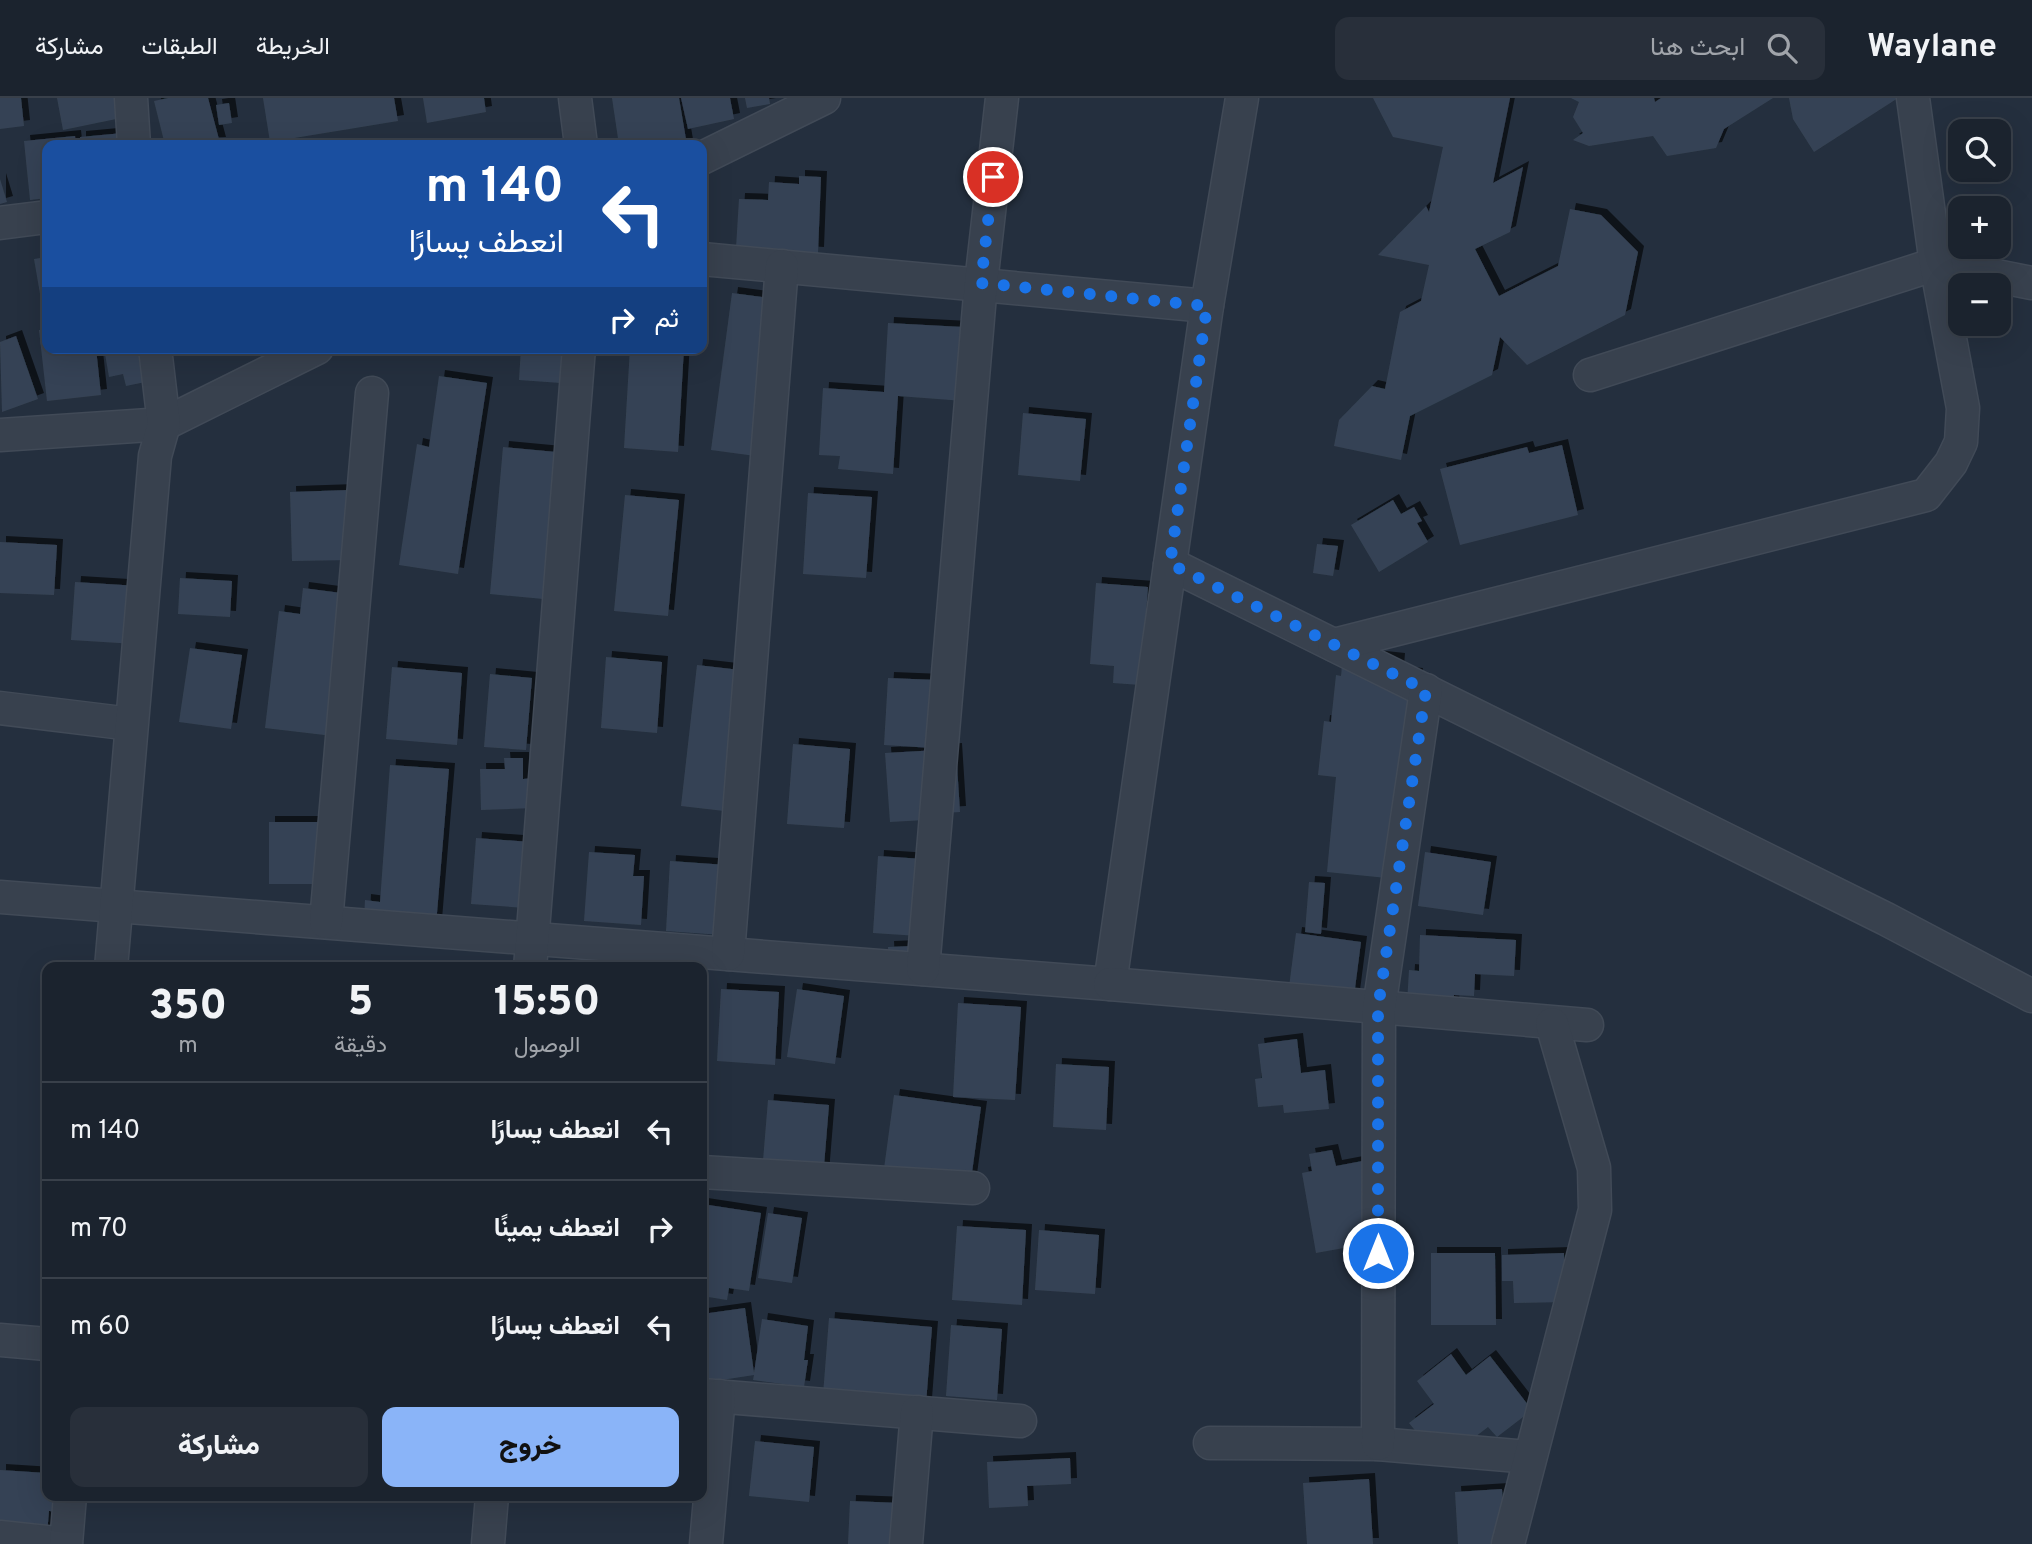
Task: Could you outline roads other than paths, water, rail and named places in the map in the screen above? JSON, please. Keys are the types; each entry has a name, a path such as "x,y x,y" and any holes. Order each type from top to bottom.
{"street":[{"path":"131,98 134,140"},
{"path":"575,98 579,140"},
{"path":"707,156 824,98"},
{"path":"923,969 981,283 1002,98"},
{"path":"1110,984 1207,306 1242,98"},
{"path":"1334,645 1926,495 1956,453 1961,442 1962,420 1936,264 1913,98"},
{"path":"0,223 42,218"},
{"path":"707,259 1207,306"},
{"path":"1590,375 1936,264 2032,283"},
{"path":"728,954 782,266"},
{"path":"111,962 155,456 164,424 156,354"},
{"path":"0,435 164,424 305,354"},
{"path":"531,953 579,354"},
{"path":"326,922 372,393"},
{"path":"1170,564 1873,913 2032,996"},
{"path":"1378,1444 1378,1008 1426,690"},
{"path":"0,708 131,724"},
{"path":"0,897 326,922 531,953 728,954 1587,1025"},
{"path":"1508,1544 1595,1210 1594,1168 1552,1024"},
{"path":"707,1172 973,1188"},
{"path":"0,1340 42,1344"},
{"path":"706,1544 710,1396 1020,1421"},
{"path":"906,1544 917,1412"},
{"path":"1210,1443 1378,1444 1529,1457"},
{"path":"0,1537 66,1544 70,1501"},
{"path":"488,1544 492,1501"}]}
